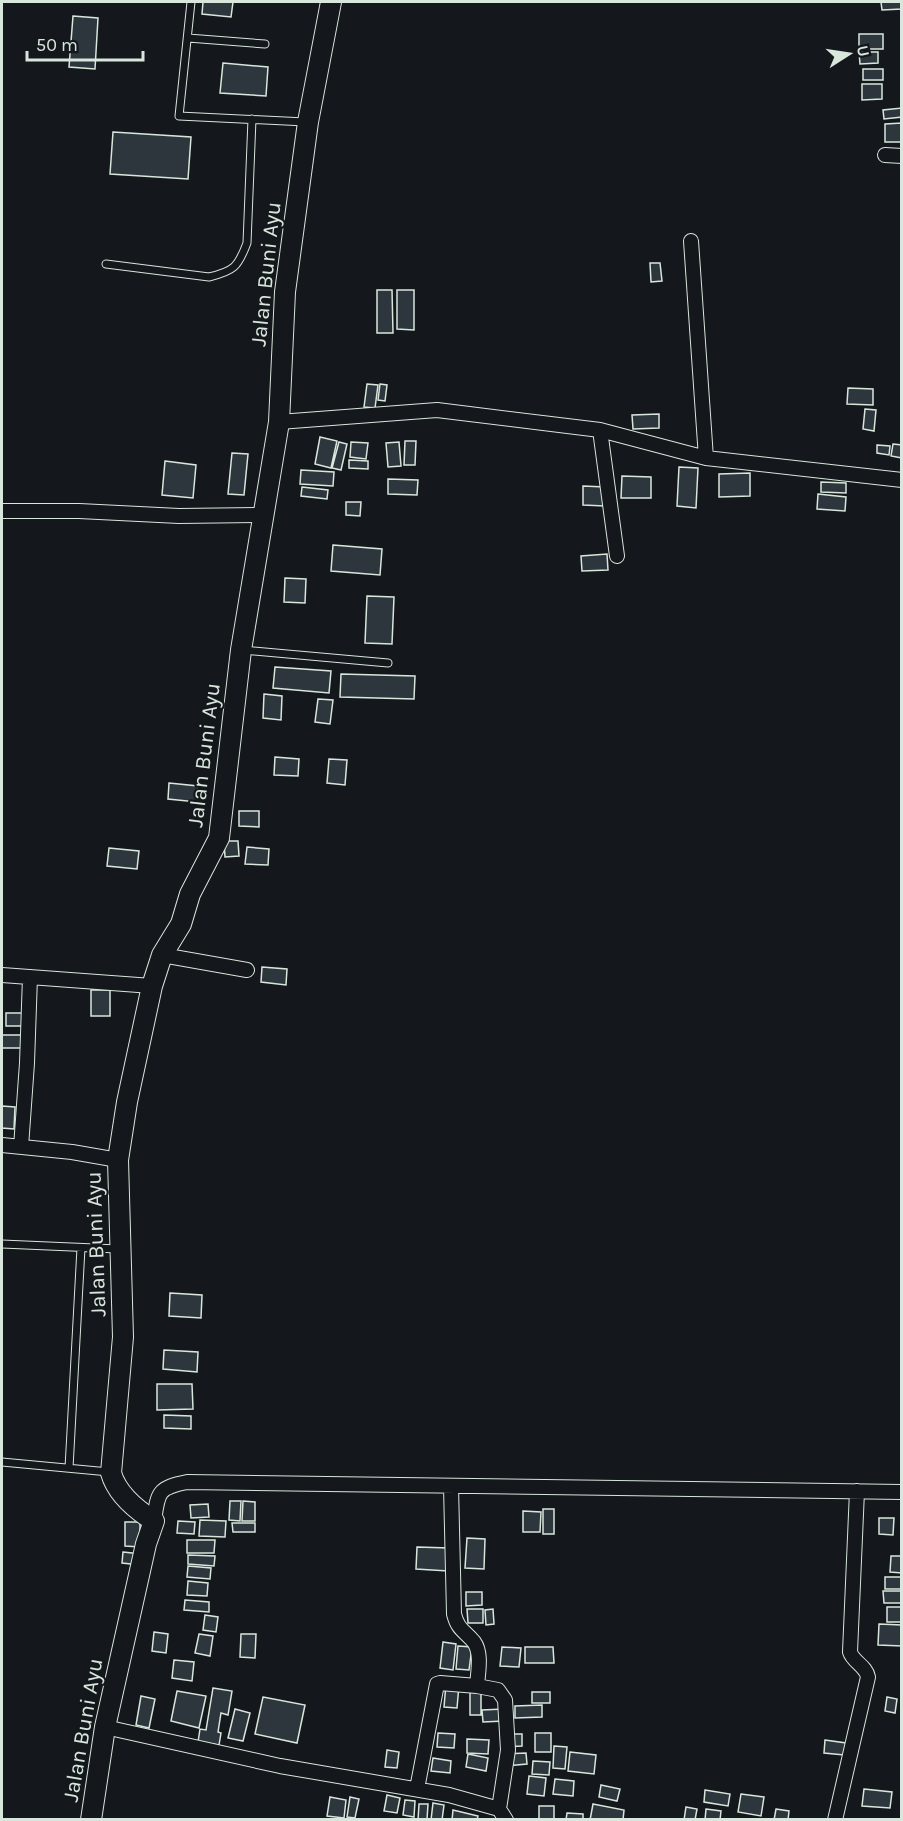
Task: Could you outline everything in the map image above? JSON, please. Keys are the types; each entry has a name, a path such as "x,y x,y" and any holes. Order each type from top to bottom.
{"main road":[{"name":"Jalan Buni Ayu","path":"111,1473 123,1337 118,1160 127,1102 162,955 181,924 190,894 219,838 241,650 279,422 285,292 308,122 331,2"},
{"path":"111,1473 126,1499 149,1518"},
{"name":"Jalan Buni Ayu","path":"91,1820 105,1727 146,1544 149,1518"}],"street":[{"path":"885,155 902,156"},
{"path":"691,241 706,458"},
{"path":"279,422 437,410 600,430 706,458 902,480"},
{"path":"600,430 617,556"},
{"path":"2,511 79,511 179,516 262,515"},
{"path":"162,955 247,970"},
{"path":"2,975 153,986"},
{"path":"21,1147 30,977"},
{"path":"2,1145 72,1152 118,1160"},
{"path":"149,1518 158,1495 164,1488 187,1482 902,1492"},
{"path":"451,1486 454,1614 457,1626 475,1642 478,1652 477,1686"},
{"path":"835,1820 868,1677 866,1670 850,1652 857,1491"},
{"path":"105,1727 280,1766 449,1795 503,1814 508,1750 505,1700 498,1690 477,1686 437,1684 417,1789"}],"lane":[{"path":"191,2 179,116 308,122"},
{"path":"188,38 265,44"},
{"path":"106,264 209,277 225,273 240,262 247,243 252,119"},
{"path":"241,650 388,663"},
{"path":"2,1244 121,1250"},
{"path":"69,1468 81,1248"},
{"path":"2,1462 111,1473"}],"building":[{"path":"203,2 233,2 231,17 202,14"},
{"path":"881,2 902,2 902,9 882,10"},
{"path":"73,16 98,18 95,69 69,67"},
{"path":"859,34 883,34 883,49 859,49"},
{"path":"859,52 878,52 878,63 860,64"},
{"path":"223,63 268,67 266,96 220,93"},
{"path":"863,69 883,69 883,80 863,80"},
{"path":"862,84 882,84 882,99 862,100"},
{"path":"902,108 902,117 884,119 883,110"},
{"path":"902,123 902,142 885,142 885,124"},
{"path":"113,132 191,137 188,179 110,174"},
{"path":"650,263 660,263 662,281 651,282"},
{"path":"377,290 392,290 393,333 377,333"},
{"path":"397,290 414,290 414,330 397,329"},
{"path":"367,384 378,385 375,408 364,407"},
{"path":"380,384 387,385 385,401 378,400"},
{"path":"848,388 873,389 873,405 847,404"},
{"path":"865,409 876,410 874,431 863,429"},
{"path":"659,414 659,428 633,429 632,415"},
{"path":"320,437 337,441 331,468 315,464"},
{"path":"405,441 416,441 415,465 404,465"},
{"path":"339,442 347,444 341,470 332,468"},
{"path":"351,442 368,443 366,459 350,457"},
{"path":"399,442 401,466 388,467 386,443"},
{"path":"893,444 902,445 902,458 891,456"},
{"path":"877,445 890,446 889,455 877,453"},
{"path":"232,453 248,454 244,495 228,494"},
{"path":"349,460 368,461 368,469 349,468"},
{"path":"165,461 196,465 193,498 162,495"},
{"path":"679,467 698,468 696,508 677,506"},
{"path":"301,470 334,472 333,486 300,484"},
{"path":"750,473 750,496 719,497 719,474"},
{"path":"622,476 651,477 651,498 621,498"},
{"path":"388,479 418,480 417,495 388,494"},
{"path":"821,482 846,483 846,493 821,492"},
{"path":"583,486 605,487 605,506 583,505"},
{"path":"302,487 328,490 327,499 301,496"},
{"path":"818,494 846,497 845,511 817,509"},
{"path":"346,502 361,502 360,516 346,515"},
{"path":"333,545 382,549 380,575 331,571"},
{"path":"607,554 608,570 582,571 581,556"},
{"path":"285,578 306,579 305,603 284,602"},
{"path":"367,596 394,597 392,644 365,643"},
{"path":"275,667 331,671 329,693 273,688"},
{"path":"341,674 415,676 414,699 340,697"},
{"path":"264,694 282,696 281,720 263,718"},
{"path":"318,699 333,700 330,724 315,722"},
{"path":"275,757 299,759 298,776 274,775"},
{"path":"329,759 347,760 345,785 327,783"},
{"path":"169,783 198,786 197,802 168,799"},
{"path":"239,811 259,811 259,827 239,826"},
{"path":"224,841 238,841 239,856 225,857"},
{"path":"247,847 269,849 268,865 245,864"},
{"path":"109,848 139,851 137,869 107,866"},
{"path":"262,967 287,969 286,985 261,982"},
{"path":"91,990 110,990 110,1016 91,1016"},
{"path":"6,1013 27,1013 28,1026 6,1026"},
{"path":"2,1035 25,1035 25,1048 2,1048"},
{"path":"2,1106 15,1107 14,1129 2,1128"},
{"path":"170,1293 202,1295 201,1318 169,1316"},
{"path":"164,1350 198,1352 197,1372 163,1369"},
{"path":"157,1384 192,1384 193,1409 157,1410"},
{"path":"164,1415 191,1416 191,1429 164,1428"},
{"path":"230,1501 241,1501 240,1521 229,1520"},
{"path":"243,1501 255,1502 255,1521 242,1521"},
{"path":"208,1504 209,1517 191,1518 190,1505"},
{"path":"543,1509 554,1509 554,1534 543,1534"},
{"path":"523,1511 541,1512 540,1532 523,1532"},
{"path":"879,1518 894,1518 893,1535 879,1534"},
{"path":"200,1520 226,1521 225,1537 199,1536"},
{"path":"178,1521 195,1522 194,1534 177,1533"},
{"path":"125,1522 140,1522 140,1547 125,1546"},
{"path":"232,1523 255,1523 255,1532 233,1532"},
{"path":"467,1538 485,1539 484,1569 465,1568"},
{"path":"187,1540 215,1540 214,1553 187,1553"},
{"path":"417,1547 449,1548 448,1571 416,1569"},
{"path":"123,1552 141,1554 140,1565 122,1563"},
{"path":"188,1555 215,1556 214,1566 188,1564"},
{"path":"891,1556 902,1556 902,1573 890,1572"},
{"path":"188,1566 211,1568 210,1579 187,1577"},
{"path":"885,1577 902,1577 902,1589 885,1589"},
{"path":"188,1581 208,1583 207,1596 187,1595"},
{"path":"883,1591 902,1591 902,1603 884,1603"},
{"path":"466,1592 482,1592 482,1605 466,1606"},
{"path":"185,1600 209,1602 209,1612 184,1610"},
{"path":"887,1607 902,1607 902,1622 887,1622"},
{"path":"467,1609 483,1609 483,1623 468,1623"},
{"path":"493,1609 494,1624 486,1625 485,1610"},
{"path":"205,1615 218,1617 216,1632 203,1630"},
{"path":"879,1624 902,1625 902,1646 878,1645"},
{"path":"154,1632 168,1634 166,1653 152,1651"},
{"path":"199,1634 213,1636 210,1656 195,1653"},
{"path":"241,1634 256,1634 255,1658 240,1657"},
{"path":"443,1642 456,1644 453,1670 440,1668"},
{"path":"458,1646 472,1647 469,1670 456,1669"},
{"path":"502,1647 521,1648 519,1667 500,1666"},
{"path":"525,1647 553,1647 554,1663 525,1663"},
{"path":"174,1660 194,1662 192,1681 172,1678"},
{"path":"446,1684 459,1685 457,1708 444,1707"},
{"path":"213,1688 232,1691 228,1715 221,1713 218,1732 221,1733 219,1745 198,1742 200,1729 206,1730"},
{"path":"470,1689 481,1689 481,1715 470,1715"},
{"path":"177,1691 206,1696 199,1728 171,1721"},
{"path":"532,1692 550,1692 550,1703 532,1703"},
{"path":"141,1696 155,1699 149,1728 136,1725"},
{"path":"263,1697 305,1705 297,1743 255,1734"},
{"path":"887,1697 897,1699 895,1713 885,1711"},
{"path":"542,1705 542,1717 515,1718 515,1706"},
{"path":"235,1709 250,1713 243,1741 228,1738"},
{"path":"504,1709 504,1721 483,1722 482,1710"},
{"path":"438,1733 455,1734 454,1748 437,1747"},
{"path":"535,1733 551,1733 551,1752 535,1752"},
{"path":"502,1734 522,1734 522,1746 503,1747"},
{"path":"467,1739 489,1740 488,1754 467,1753"},
{"path":"825,1740 846,1743 844,1755 824,1753"},
{"path":"554,1746 567,1747 565,1769 553,1768"},
{"path":"387,1750 399,1752 397,1768 385,1767"},
{"path":"570,1752 596,1755 594,1774 568,1771"},
{"path":"526,1753 527,1764 505,1766 504,1754"},
{"path":"468,1754 488,1758 486,1771 466,1767"},
{"path":"433,1758 451,1761 450,1773 431,1771"},
{"path":"533,1761 550,1762 549,1775 532,1774"},
{"path":"529,1776 546,1778 544,1796 527,1794"},
{"path":"555,1779 574,1781 573,1796 553,1794"},
{"path":"601,1785 620,1789 617,1801 599,1797"},
{"path":"864,1789 892,1792 890,1808 862,1806"},
{"path":"705,1790 730,1794 728,1806 704,1802"},
{"path":"741,1794 764,1797 761,1816 738,1812"},
{"path":"387,1795 400,1798 397,1813 384,1811"},
{"path":"330,1797 346,1800 344,1818 327,1816"},
{"path":"350,1797 359,1799 355,1818 347,1817"},
{"path":"405,1800 415,1801 414,1817 403,1815"},
{"path":"433,1803 444,1805 442,1820 431,1820"},
{"path":"419,1804 428,1804 427,1820 418,1820"},
{"path":"593,1804 624,1810 623,1820 590,1820"},
{"path":"539,1806 554,1806 554,1820 539,1820"},
{"path":"686,1807 697,1809 695,1820 684,1820"},
{"path":"706,1809 721,1811 720,1820 705,1820"},
{"path":"776,1809 789,1811 788,1820 774,1820"},
{"path":"453,1810 478,1816 477,1820 452,1820"},
{"path":"567,1813 583,1814 583,1820 566,1820"}]}
